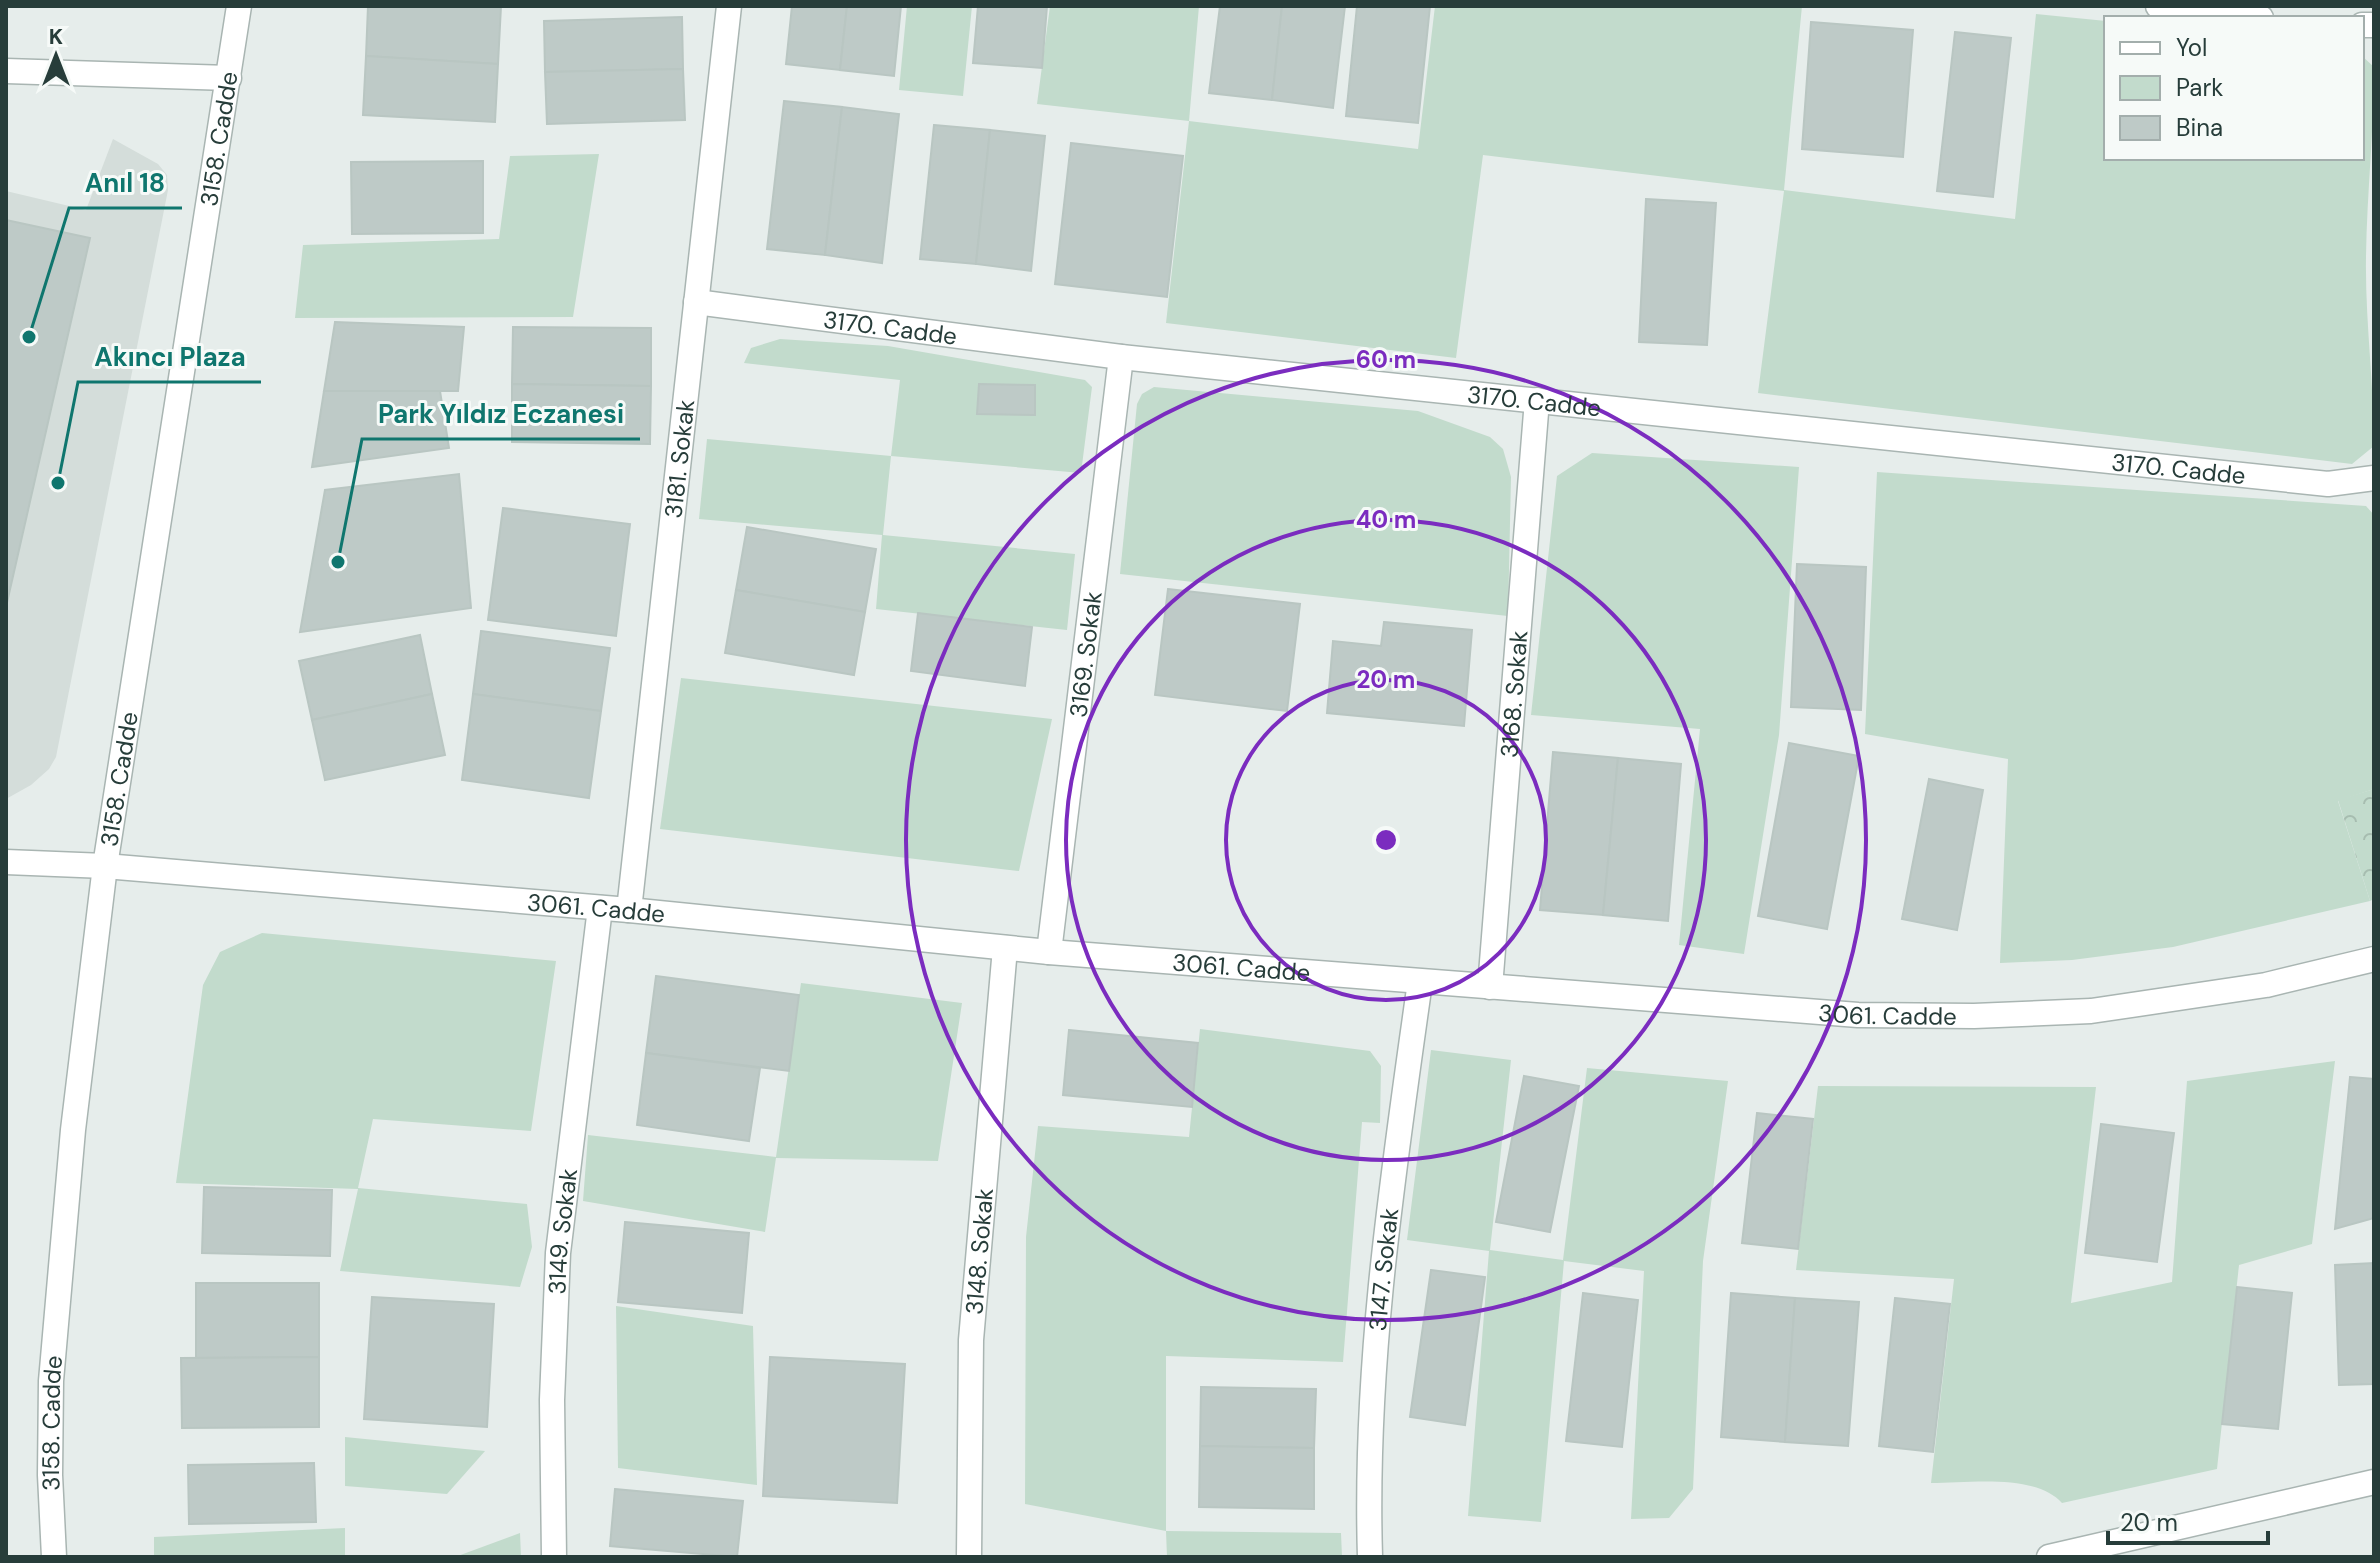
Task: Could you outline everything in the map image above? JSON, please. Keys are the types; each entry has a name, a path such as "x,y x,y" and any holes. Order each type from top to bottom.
{"street":[{"name":"3158. Cadde","path":"54,1557 50,1475 51,1381 73,1130 105,866 239,6"},
{"name":"3181. Sokak","path":"629,910 729,6"},
{"path":"2158,6 2244,16"},
{"path":"6,71 229,78"},
{"name":"3170. Cadde","path":"696,302 1121,357 2328,484 2374,478"},
{"name":"3169. Sokak","path":"1049,952 1121,357"},
{"name":"3168. Sokak","path":"1490,987 1537,400"},
{"name":"3061. Cadde","path":"6,862 105,866 629,910 1049,952 1858,1015 1974,1016 2091,1011 2266,985 2374,959"},
{"name":"3149. Sokak","path":"554,1557 552,1400 558,1253 600,908"},
{"name":"3148. Sokak","path":"969,1557 971,1340 1005,948"},
{"name":"3147. Sokak","path":"1370,1557 1370,1408 1377,1302 1420,982"},
{"path":"2049,1557 2374,1482"}],"shaded area":[{"path":"113,139 158,164 167,175 168,190 56,757 49,769 31,785 6,799 6,191 86,210"}],"green space":[{"path":"907,6 972,6 963,96 899,90"},
{"path":"1050,6 1199,6 1189,121 1037,104"},
{"path":"1435,6 1802,6 1784,190 2015,219 2036,14 2104,21 2104,160 2364,160 2364,58 2374,67 2366,257 2374,446 2352,464 1758,393 1784,191 1483,155 1456,358 1166,323 1189,121 1418,149"},
{"path":"599,154 573,317 295,318 303,245 499,239 510,156"},
{"path":"780,339 888,346 1085,380 1092,387 1081,473 891,456 900,380 744,363 751,348"},
{"path":"1154,387 1418,411 1490,437 1503,449 1511,477 1508,616 1120,574 1137,404 1142,394"},
{"path":"707,439 891,456 883,535 1075,554 1067,630 876,609 882,535 699,519"},
{"path":"1592,453 1799,467 1779,735 1744,954 1679,945 1700,729 1531,715 1557,476"},
{"path":"1877,472 2366,506 2374,515 2374,789 2338,801 2370,901 2173,947 2072,960 2000,963 2008,759 1865,734"},
{"path":"681,678 1052,719 1019,871 660,829"},
{"path":"2374,789 2374,899 2370,901 2338,800"},
{"path":"262,933 556,961 531,1131 373,1119 358,1188 527,1204 532,1247 520,1287 340,1271 358,1189 176,1183 203,985 220,952"},
{"path":"801,983 962,1003 938,1161 776,1158 765,1232 583,1201 588,1135 776,1157"},
{"path":"1200,1029 1370,1051 1381,1066 1380,1123 1362,1122 1343,1362 1166,1356 1166,1531 1025,1504 1026,1237 1038,1126 1189,1137"},
{"path":"1431,1050 1511,1060 1490,1250 1563,1260 1587,1068 1728,1081 1703,1261 1693,1489 1669,1518 1631,1519 1644,1271 1564,1261 1541,1522 1468,1516 1489,1251 1407,1240"},
{"path":"2335,1061 2312,1244 2239,1265 2217,1469 2062,1503 2035,1487 2019,1483 1931,1483 1954,1279 1796,1270 1818,1086 2096,1087 2071,1303 2172,1282 2187,1081"},
{"path":"616,1306 753,1326 757,1485 618,1468"},
{"path":"345,1437 485,1451 447,1494 345,1486"},
{"path":"345,1528 345,1557 154,1557 154,1537"},
{"path":"1166,1531 1341,1533 1342,1557 1167,1557"},
{"path":"520,1533 521,1557 455,1557"}],"building":[{"path":"368,6 501,6 498,64 366,56"},
{"path":"792,6 847,6 840,70 786,64"},
{"path":"847,6 901,6 894,76 840,70"},
{"path":"978,6 1047,6 1042,68 973,63"},
{"path":"1220,6 1282,6 1272,100 1209,93"},
{"path":"1282,6 1345,6 1333,108 1272,100"},
{"path":"1357,6 1430,6 1418,123 1346,116"},
{"path":"682,17 683,69 545,72 544,21"},
{"path":"1811,22 1913,30 1903,157 1802,149"},
{"path":"1955,32 2011,38 1993,197 1937,191"},
{"path":"366,56 498,64 495,122 363,115"},
{"path":"683,69 685,120 547,124 545,72"},
{"path":"784,101 842,107 825,255 767,249"},
{"path":"842,107 899,114 882,263 825,255"},
{"path":"934,125 990,130 976,264 920,259"},
{"path":"990,130 1045,136 1031,271 976,264"},
{"path":"1071,143 1183,156 1167,297 1055,284"},
{"path":"483,161 483,233 352,234 351,162"},
{"path":"1646,199 1716,203 1707,345 1639,342"},
{"path":"6,220 90,238 6,607"},
{"path":"335,322 464,327 458,391 324,391"},
{"path":"513,327 651,328 651,386 512,384"},
{"path":"512,384 651,386 650,444 512,442"},
{"path":"979,384 1035,385 1035,415 977,414"},
{"path":"324,391 440,391 449,448 312,467"},
{"path":"459,474 471,608 300,632 325,490"},
{"path":"503,508 630,524 616,636 488,620"},
{"path":"747,527 876,549 865,612 736,590"},
{"path":"1797,564 1866,567 1861,710 1791,707"},
{"path":"1168,589 1300,604 1287,711 1155,695"},
{"path":"736,590 865,612 854,675 725,653"},
{"path":"918,613 1032,627 1025,686 911,671"},
{"path":"1384,622 1472,630 1464,726 1327,713 1333,641 1381,646"},
{"path":"481,631 610,648 601,711 473,694"},
{"path":"420,635 432,694 312,720 299,661"},
{"path":"432,694 445,755 325,780 312,720"},
{"path":"473,694 601,711 589,798 462,780"},
{"path":"1789,743 1859,756 1827,929 1758,916"},
{"path":"1553,752 1618,758 1603,915 1540,910"},
{"path":"1618,758 1681,764 1668,921 1603,915"},
{"path":"1929,779 1983,790 1957,930 1902,919"},
{"path":"656,976 799,995 789,1071 646,1053"},
{"path":"1069,1030 1198,1043 1192,1107 1063,1095"},
{"path":"646,1053 760,1068 749,1141 637,1125"},
{"path":"1524,1076 1579,1086 1550,1232 1496,1222"},
{"path":"2350,1077 2374,1079 2374,1218 2335,1229"},
{"path":"1757,1113 1813,1119 1798,1249 1742,1243"},
{"path":"2101,1124 2174,1133 2157,1262 2085,1253"},
{"path":"204,1187 332,1190 330,1256 202,1253"},
{"path":"625,1222 749,1233 742,1313 618,1302"},
{"path":"2374,1263 2374,1384 2339,1385 2335,1265"},
{"path":"1431,1270 1485,1277 1465,1425 1410,1417"},
{"path":"196,1283 319,1283 319,1357 196,1358"},
{"path":"2237,1287 2292,1293 2278,1429 2222,1424"},
{"path":"1583,1293 1638,1300 1622,1447 1566,1441"},
{"path":"1731,1293 1795,1298 1785,1442 1721,1437"},
{"path":"372,1297 494,1304 487,1427 364,1419"},
{"path":"1795,1298 1859,1302 1848,1446 1785,1442"},
{"path":"1895,1298 1950,1304 1933,1452 1879,1446"},
{"path":"319,1357 319,1427 182,1428 181,1358"},
{"path":"770,1357 905,1364 897,1503 763,1496"},
{"path":"1201,1387 1316,1389 1314,1448 1200,1446"},
{"path":"1200,1446 1314,1448 1314,1509 1199,1507"},
{"path":"314,1463 316,1522 189,1524 188,1465"},
{"path":"615,1489 743,1501 737,1557 610,1546"}],"place":[{"name":"Anıl 18","path":"29,337"},
{"name":"Akıncı Plaza","path":"58,483"},
{"name":"Park Yıldız Eczanesi","path":"338,562"}]}
